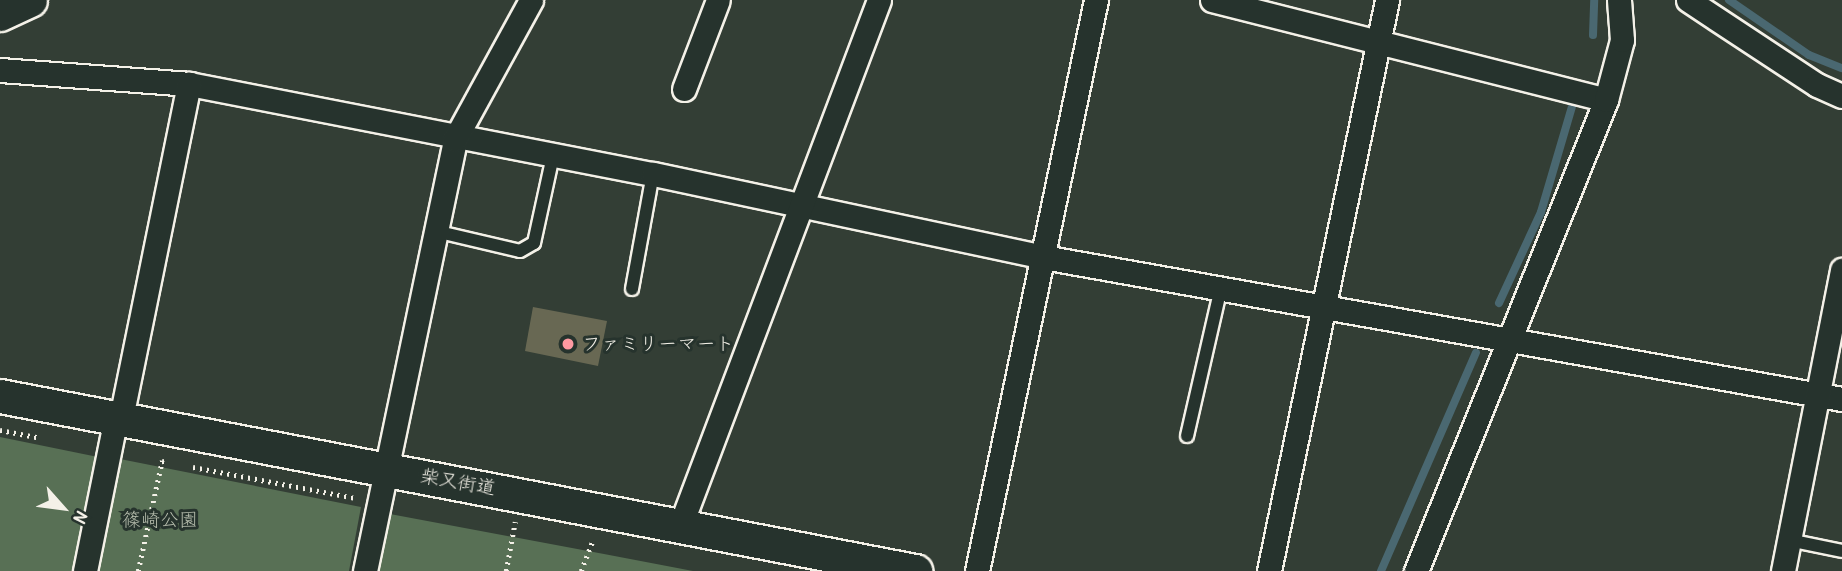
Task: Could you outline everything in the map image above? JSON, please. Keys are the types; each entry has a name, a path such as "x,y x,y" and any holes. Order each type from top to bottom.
{"main road":[{"path":"0,14 30,0"},
{"name":"柴又街道","path":"0,396 681,524 915,571"}],"street":[{"path":"365,571 384,469 455,139 531,0"},
{"path":"684,89 718,0"},
{"path":"681,524 879,0"},
{"path":"977,571 1096,0"},
{"path":"1212,0 1606,100"},
{"path":"1269,571 1326,306 1387,0"},
{"path":"1416,571 1606,100 1622,40 1619,0"},
{"path":"1688,0 1816,85 1842,96"},
{"path":"0,70 189,84 455,139 653,174 1043,257 1842,399"},
{"path":"85,571 189,84"},
{"path":"1783,571 1842,270"}],"lane":[{"path":"435,231 520,251 534,243 553,156"},
{"path":"632,289 653,174"},
{"path":"1187,436 1221,288"},
{"path":"1789,540 1842,551"}],"path":[{"path":"138,571 162,461 176,463"},
{"path":"189,466 378,502"},
{"path":"506,571 520,494"}],"green space":[{"name":"篠崎公園","path":"0,437 98,457 74,571 0,571"},
{"name":"篠崎公園","path":"115,458 361,507 349,571 94,571"},
{"path":"390,514 604,554 693,571 378,571"}],"building":[{"path":"533,307 607,321 598,366 525,351"}],"waterway":[{"path":"1593,35 1594,0"},
{"path":"1729,0 1809,55 1842,68"},
{"path":"1499,303 1541,212 1572,107"},
{"path":"1381,571 1476,353"}],"place":[{"name":"ファミリーマート","path":"568,344"}]}
